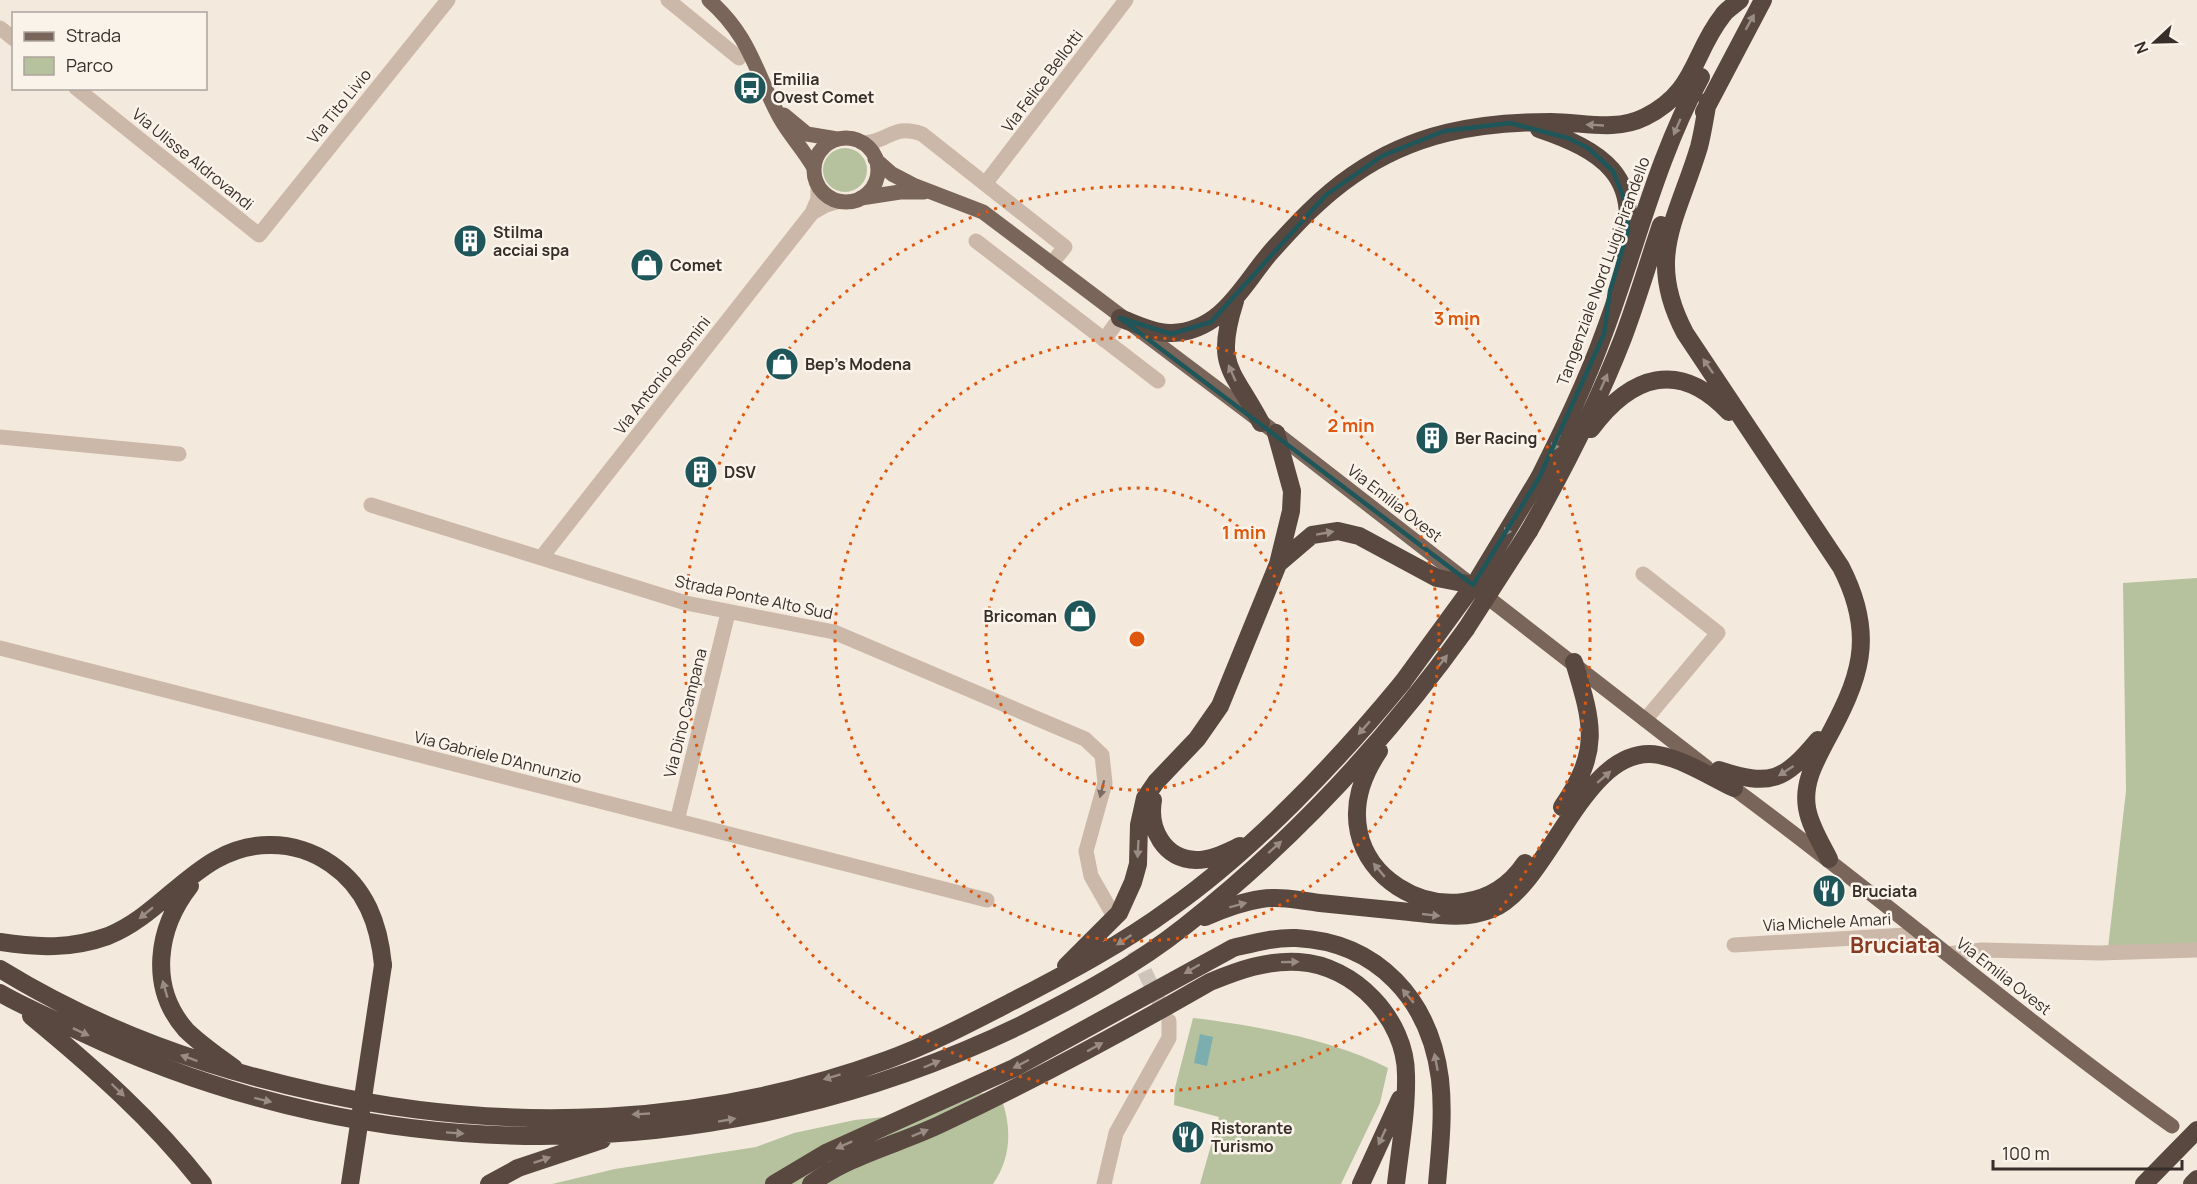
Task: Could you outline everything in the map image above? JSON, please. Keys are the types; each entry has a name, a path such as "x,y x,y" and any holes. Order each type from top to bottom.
{"highway":[{"path":"1120,318 1171,334 1194,329 1211,322 1235,299 1298,221 1326,195 1382,156 1407,144 1444,131 1496,123 1551,122 1608,126 1630,123 1653,113 1671,100 1686,82 1723,14 1742,0"},
{"name":"Tangenziale Nord Luigi Pirandello","path":"5,996 113,1047 198,1080 313,1113 450,1133 519,1137 668,1131 759,1114 922,1068 1054,1008 1184,927 1293,830 1414,698 1490,595 1546,483 1604,334 1666,154 1694,90 1742,0"},
{"name":"Tangenziale Nord Luigi Pirandello","path":"0,969 71,1009 124,1033 244,1076 379,1106 451,1115 519,1119 667,1113 797,1087 888,1060 1047,984 1111,949 1173,907 1232,861 1348,746 1402,683 1546,483 1571,454 1622,338 1682,166 1708,101 1763,0"},
{"path":"1708,101 1699,147 1666,245 1666,279 1673,308 1685,333 1750,434 1841,567 1855,597 1861,625 1860,654 1855,685 1814,764 1806,794 1812,823 1828,859"},
{"path":"1526,124 1568,138 1588,148 1613,171 1621,185 1627,206 1628,230 1610,291 1604,334"},
{"path":"1047,984 1119,913 1133,882 1138,864 1140,825 1145,798 1197,739 1220,706 1278,564 1291,511 1292,491 1269,428 1232,377 1226,358 1225,340 1235,299"},
{"path":"1571,454 1616,398 1630,389 1659,380 1683,382 1713,395 1750,434"},
{"path":"1278,564 1312,535 1338,531 1359,536 1437,578 1473,585"},
{"path":"1414,698 1400,726 1383,746 1361,782 1356,819 1361,840 1374,864 1399,889 1417,898 1437,902 1469,900 1503,886 1512,879 1575,787 1588,754 1592,733 1590,717 1574,662"},
{"path":"1701,764 1753,780 1773,779 1788,772 1801,761 1841,714"},
{"path":"1184,927 1237,904 1280,898 1441,916 1475,914 1499,906 1520,890 1580,801 1603,776 1622,762 1639,756 1658,754 1734,788"},
{"path":"1162,776 1153,802 1153,822 1162,844 1172,852 1184,858 1209,859 1253,840"},
{"path":"0,942 53,948 80,944 108,935 134,923 208,863 250,845 301,849 324,859 347,875 370,908 380,935 383,965 350,1184"},
{"path":"208,863 176,904 161,944 160,968 163,989 174,1014 187,1031 244,1076"},
{"path":"774,1184 826,1153 1014,1068 1233,948 1265,940 1295,938 1329,942 1359,953 1373,962 1407,994 1424,1018 1436,1057 1442,1107 1437,1184"},
{"path":"811,1184 828,1171 928,1130 1041,1076 1210,982 1239,970 1270,963 1298,962 1325,967 1359,986 1387,1015 1401,1043 1406,1075 1396,1184"},
{"path":"5,996 109,1081 153,1124 203,1184"},
{"path":"1360,1184 1404,1090"},
{"path":"2144,1184 2197,1130"},
{"path":"489,1184 518,1168 627,1132"},
{"path":"2192,1184 2197,1179"}],"main road":[{"path":"709,0 740,32 783,124 814,168 819,187 828,196 840,201 860,199 869,192 875,182 874,157 862,143 849,138 837,139 807,134 787,118 770,95"},
{"path":"814,168 821,150 837,139"},
{"name":"Via Emilia Ovest","path":"874,157 892,174 930,192 983,212 1574,662 1701,764 1828,859 2119,1088 2172,1126"},
{"name":"Via Emilia Ovest","path":"860,199 900,192 930,192"}],"street":[{"name":"Via Tito Livio","path":"259,235 448,0"},
{"path":"668,0 739,58"},
{"name":"Via Felice Bellotti","path":"985,184 1126,0"},
{"path":"0,28 12,37"},
{"name":"Via Ulisse Aldrovandi","path":"78,90 259,235"},
{"path":"862,143 880,140 902,129 922,134 1065,247 1051,264"},
{"path":"874,157 875,146 880,140"},
{"path":"812,213 818,199 819,187"},
{"path":"812,213 826,205 840,201"},
{"name":"Via Antonio Rosmini","path":"541,558 812,213"},
{"path":"976,241 1158,381"},
{"path":"1104,340 1120,318"},
{"path":"0,437 179,454"},
{"name":"Strada Ponte Alto Sud","path":"371,505 686,603 834,632 1085,739 1102,755 1105,783 1086,851 1091,876 1111,911"},
{"path":"1643,574 1718,633 1645,720"},
{"name":"Via Dino Campana","path":"677,821 728,613"},
{"name":"Via Gabriele D'Annunzio","path":"0,648 987,900"},
{"name":"Via Michele Amari","path":"1734,945 1923,934"},
{"path":"1947,954 1982,950 2099,953 2197,950"},
{"path":"1104,1184 1116,1133 1169,1038 1169,1021"}],"highlighted area":[{"path":"1510,123 1568,138 1588,148 1613,171 1627,206 1628,230 1610,291 1604,334 1539,478 1473,585 1120,318 1171,334 1211,322 1326,195 1382,156 1444,131"}],"green space":[{"path":"845,148 861,154 867,170 861,186 845,192 829,186 823,170 829,154"},
{"path":"2197,578 2197,945 2108,948 2126,791 2123,583"},
{"path":"1193,1018 1293,1035 1343,1049 1388,1068 1380,1103 1341,1184 1200,1184 1219,1117 1174,1105 1175,1088"},
{"path":"978,1093 1000,1095 1007,1118 1007,1152 993,1184 552,1184 615,1169 756,1147 794,1133 855,1120 904,1115"}],"water":[{"path":"1200,1034 1213,1037 1207,1066 1194,1063"}],"tunnel":[{"path":"1111,911 1132,946 1159,1001"}],"place":[{"name":"Emilia Ovest Comet","path":"750,88"},
{"name":"Stilma acciai spa","path":"470,241"},
{"name":"Comet","path":"647,265"},
{"name":"Bep's Modena","path":"782,364"},
{"name":"Ber Racing","path":"1432,438"},
{"name":"DSV","path":"701,472"},
{"name":"Bricoman","path":"1080,616"},
{"name":"Bruciata","path":"1829,891"},
{"name":"Ristorante Turismo","path":"1188,1137"}],"district":[{"name":"Bruciata","path":"1895,945"}]}
